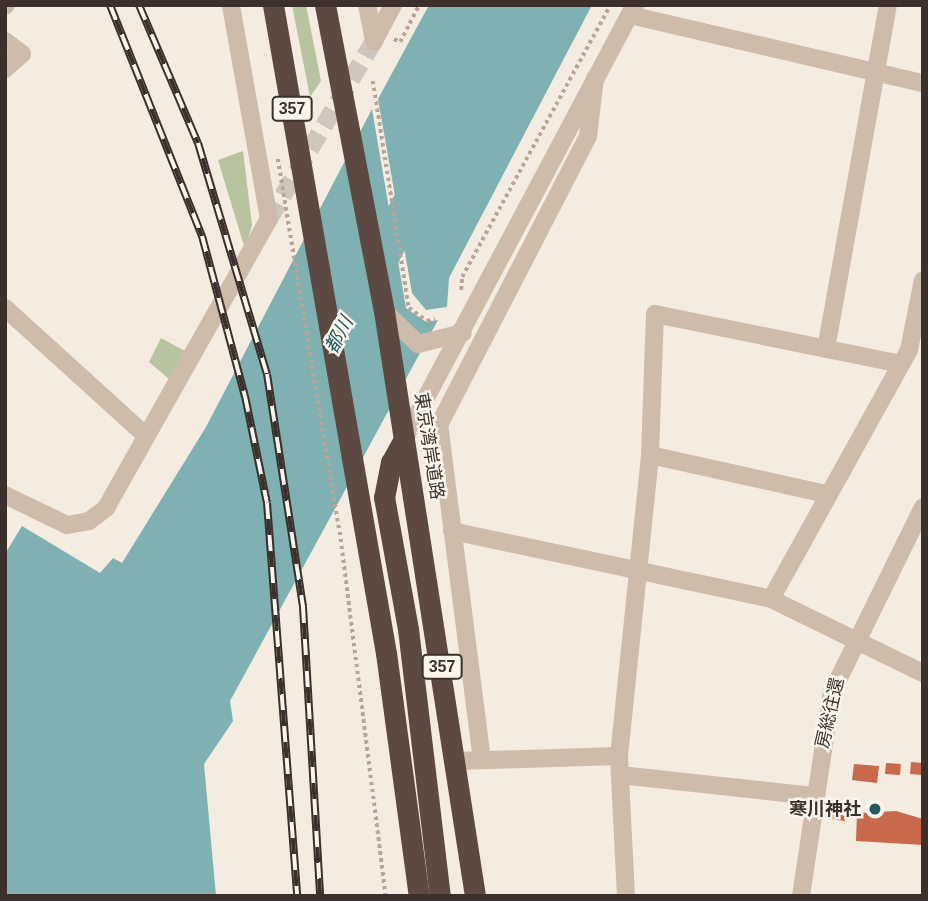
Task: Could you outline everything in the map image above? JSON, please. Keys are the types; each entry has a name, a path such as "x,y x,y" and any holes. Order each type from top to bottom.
{"highway":[{"name":"357","path":"273,5 311,213 419,896"},
{"name":"東京湾岸道路","path":"325,5 384,311 458,761 475,896"},
{"path":"404,439 385,479 384,498 408,629 440,896"}],"street":[{"path":"5,495 45,518 67,525 89,521 106,508 269,219 232,5"},
{"path":"367,5 382,39"},
{"path":"382,39 393,5"},
{"path":"826,349 878,73 888,5"},
{"path":"404,439 463,333 632,10 923,83"},
{"path":"5,41 22,54 5,69"},
{"path":"482,760 439,425 588,136 595,78"},
{"path":"771,599 827,494 911,357 923,280"},
{"path":"5,308 146,436"},
{"path":"384,311 418,344 463,333"},
{"path":"626,896 619,756 650,455 655,314 826,349 911,357"},
{"path":"650,455 827,494"},
{"name":"房総往還","path":"801,896 813,796 832,692 854,641 923,506"},
{"path":"452,531 771,599 923,673"},
{"path":"458,761 619,756"},
{"path":"620,775 813,796"}],"path":[{"path":"382,39 400,42 419,5"},
{"path":"461,294 462,277 610,5"},
{"path":"373,81 409,308 427,321 438,318"},
{"path":"278,159 340,532 386,896"}],"green space":[{"path":"292,5 306,5 321,81 310,97"},
{"path":"243,151 252,225 245,249 218,160"},
{"path":"161,338 185,351 170,380 149,362"}],"water":[{"path":"429,5 592,5 449,278 447,307 426,310 412,293 378,99"},
{"path":"372,109 406,308 426,322 438,320 230,701 233,721 204,764 216,896 5,896 5,554 22,526 100,573 113,558 122,563 206,427"}],"building":[{"path":"911,762 923,763 923,775 910,774"},
{"path":"886,763 901,764 900,775 885,774"},
{"path":"854,764 879,766 877,783 852,780"},
{"path":"832,809 847,810 845,821 830,819"},
{"path":"896,811 923,819 923,845 856,841 857,813"}],"waterway":[{"name":"都川","path":"370,277 421,181"}],"tunnel":[{"path":"269,219 374,41"}],"railway":[{"path":"110,5 202,236 245,396 267,503 297,896"},
{"path":"139,5 198,143 267,374 303,607 320,896"}],"place":[{"name":"寒川神社","path":"875,809"}]}
